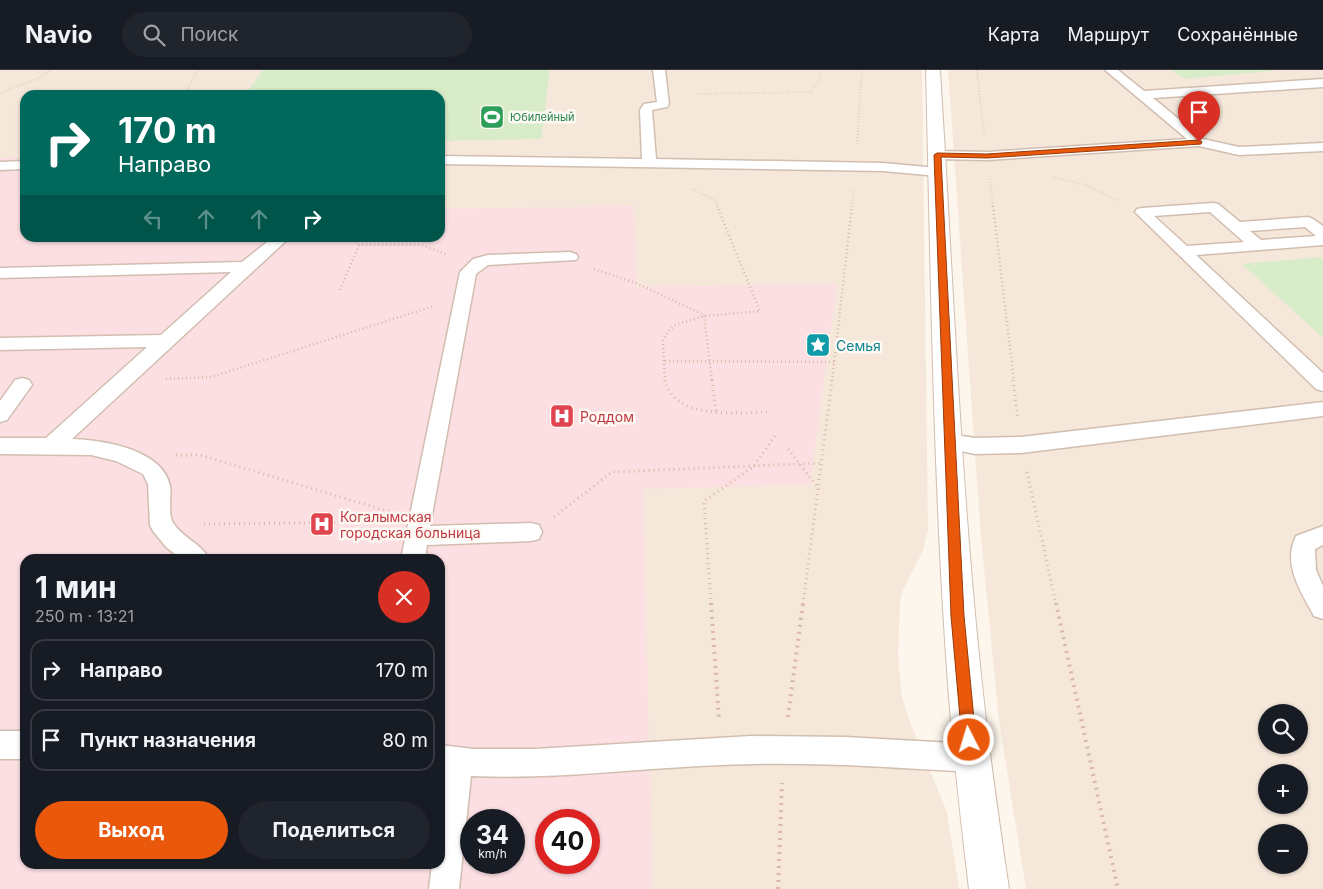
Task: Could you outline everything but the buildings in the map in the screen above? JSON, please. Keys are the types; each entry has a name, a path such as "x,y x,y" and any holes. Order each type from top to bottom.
{"street":[{"path":"934,70 957,616 971,758 988,889"}],"lane":[{"path":"654,163 646,110 648,107 663,104 658,70"},
{"path":"1111,70 1144,95 1156,108 1199,142"},
{"path":"1144,95 1323,83"},
{"path":"445,160 856,167 938,163 987,156 1199,142 1239,151 1320,149"},
{"path":"0,166 20,165"},
{"path":"1142,212 1213,207 1257,245"},
{"path":"1142,212 1323,384"},
{"path":"1237,227 1308,222 1323,234"},
{"path":"1183,251 1323,240"},
{"path":"50,446 167,341 246,266 276,242"},
{"path":"414,554 468,272 474,265 488,260 570,257"},
{"path":"0,273 246,266"},
{"path":"0,344 167,341"},
{"path":"0,416 22,385"},
{"path":"949,442 975,446 1022,445 1323,409"},
{"path":"0,446 91,447 121,454 150,468 159,484 161,525 174,540 192,554"},
{"path":"419,529 531,532"},
{"path":"1323,535 1304,543 1301,559 1306,577 1323,608"},
{"path":"0,745 20,745"},
{"path":"445,868 450,760 541,763 721,751 784,750 854,751 971,758"},
{"path":"444,889 445,869"}],"path":[{"path":"0,93 39,78 50,70"},
{"path":"187,90 198,70"},
{"path":"699,94 810,92 821,78 818,70"},
{"path":"778,889 784,750 819,489 852,217 862,70"},
{"path":"977,70 1022,445 1118,889"},
{"path":"654,163 659,172 715,200 760,311 704,315 689,319 669,329 663,340 665,383 675,399 685,405 716,412 768,412"},
{"path":"1050,176 1086,186 1142,212"},
{"path":"340,290 360,245 422,245 474,265"},
{"path":"590,268 636,283 704,315"},
{"path":"124,380 211,377 440,304"},
{"path":"704,315 716,412"},
{"path":"665,361 835,362"},
{"path":"721,751 704,501 753,467 777,433"},
{"path":"788,449 819,489"},
{"path":"121,454 200,455 419,529"},
{"path":"552,518 612,472 822,463"},
{"path":"161,525 419,529"}],"shaded area":[{"path":"0,70 922,70 928,530 923,551 903,590 900,602 898,657 902,697 908,717 947,812 959,889 0,889"},
{"path":"948,70 1323,70 1323,889 1026,889 999,721 981,538"},
{"name":"Когалымская городская больница","path":"0,158 20,158 20,242 445,242 445,209 633,206 637,287 837,284 810,484 643,489 652,889 0,889"}],"green space":[{"name":"Юбилейный","path":"263,70 550,70 541,139 445,141 445,90 249,90"},
{"path":"1171,70 1271,70 1273,71 1185,79"},
{"path":"1321,257 1323,259 1323,338 1242,264"}],"place":[{"name":"Юбилейный","path":"492,117"},
{"name":"Семья","path":"818,345"},
{"name":"Роддом","path":"562,416"},
{"name":"Когалымская городская больница","path":"322,524"}],"route":[{"path":"969,740 957,616 937,155 987,156 1199,142"}]}
